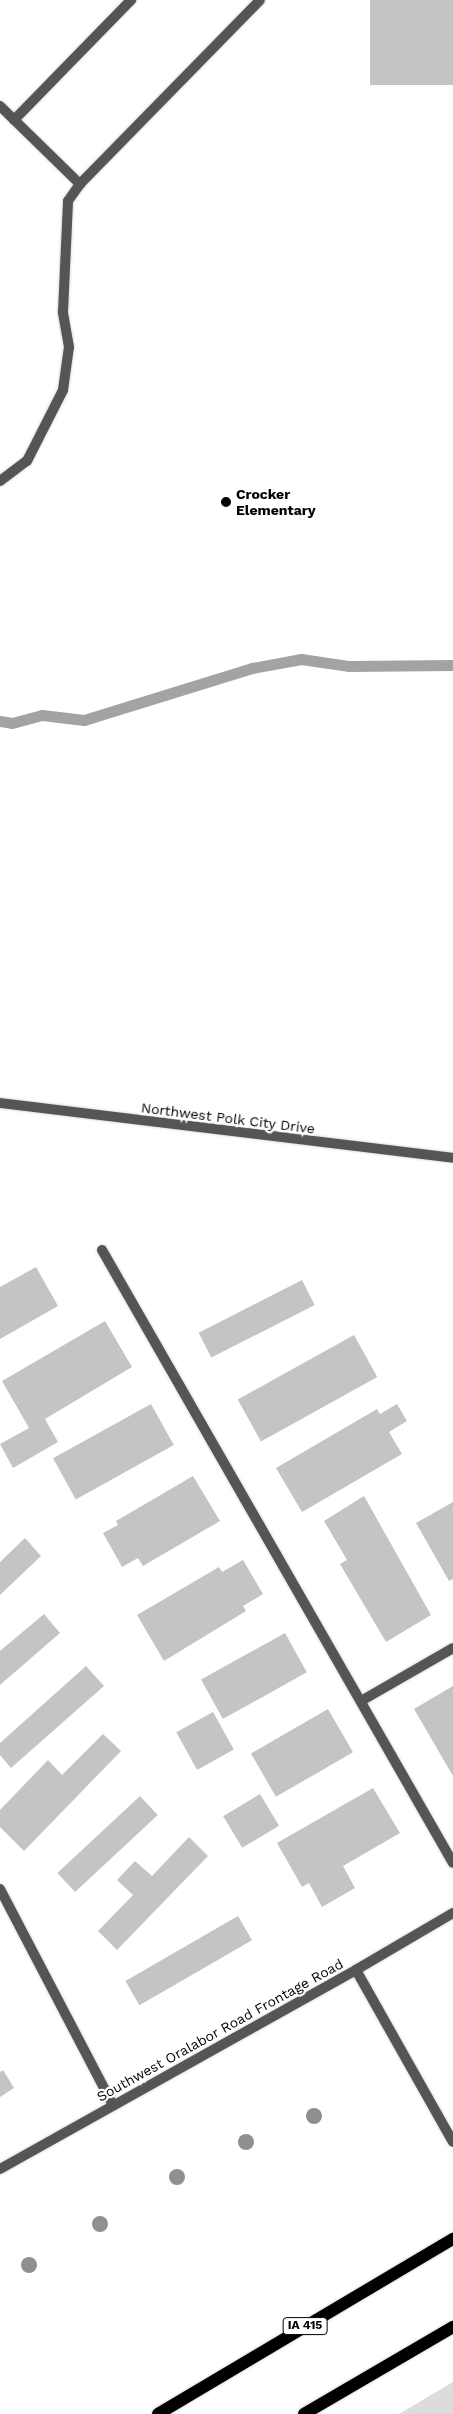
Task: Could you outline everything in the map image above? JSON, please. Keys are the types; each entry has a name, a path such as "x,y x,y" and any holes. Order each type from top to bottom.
{"main road":[{"name":"IA 415","path":"158,2414 453,2239"},
{"path":"304,2414 453,2327"}],"street":[{"path":"14,120 131,0"},
{"path":"0,481 27,461 63,390 69,348 63,312 65,230 68,201 80,184 260,0"},
{"path":"0,106 80,184"},
{"name":"Northwest Polk City Drive","path":"0,1102 453,1158"},
{"path":"102,1250 453,1863"},
{"path":"360,1701 453,1648"},
{"path":"0,1889 113,2105"},
{"name":"Southwest Oralabor Road Frontage Road","path":"0,2169 356,1970 453,1913"},
{"path":"356,1970 453,2142"}],"shaded area":[{"path":"453,2382 453,2414 399,2414"}],"building":[{"path":"370,0 453,0 453,85 370,85"},
{"path":"36,1267 58,1306 0,1339 0,1287"},
{"path":"302,1280 315,1305 211,1358 199,1333"},
{"path":"105,1321 132,1367 45,1419 58,1442 13,1468 0,1444 29,1428 2,1381"},
{"path":"354,1335 377,1377 261,1441 238,1399"},
{"path":"151,1404 174,1445 76,1499 53,1458"},
{"path":"397,1404 407,1421 389,1432 402,1454 302,1512 276,1468 377,1409 380,1414"},
{"path":"193,1476 220,1521 143,1566 138,1558 122,1567 103,1533 118,1525 116,1521"},
{"path":"364,1496 431,1615 386,1642 340,1564 347,1560 324,1521"},
{"path":"453,1502 453,1579 449,1581 416,1523"},
{"path":"25,1538 41,1556 0,1595 0,1562"},
{"path":"243,1560 263,1594 243,1606 246,1611 164,1661 137,1615 219,1567 222,1572"},
{"path":"44,1614 60,1633 0,1685 0,1651"},
{"path":"285,1633 307,1672 223,1719 201,1680"},
{"path":"86,1666 104,1686 11,1768 0,1755 0,1743"},
{"path":"453,1686 453,1776 414,1709"},
{"path":"328,1709 353,1752 276,1797 251,1754"},
{"path":"213,1712 234,1750 197,1770 176,1732"},
{"path":"103,1734 121,1751 24,1851 0,1827 0,1810 48,1760 62,1775"},
{"path":"373,1788 400,1833 343,1866 355,1888 322,1907 309,1883 302,1887 277,1843"},
{"path":"260,1794 279,1826 242,1848 223,1816"},
{"path":"140,1796 158,1815 75,1892 57,1873"},
{"path":"189,1837 208,1856 117,1950 98,1931 133,1895 117,1880 135,1861 152,1876"},
{"path":"238,1916 252,1940 139,2005 125,1981"},
{"path":"3,2070 14,2088 0,2097 0,2072"}],"waterway":[{"path":"0,721 12,723 42,715 84,720 252,668 301,659 349,666 453,665"}],"place":[{"name":"Crocker Elementary","path":"226,502"}]}
